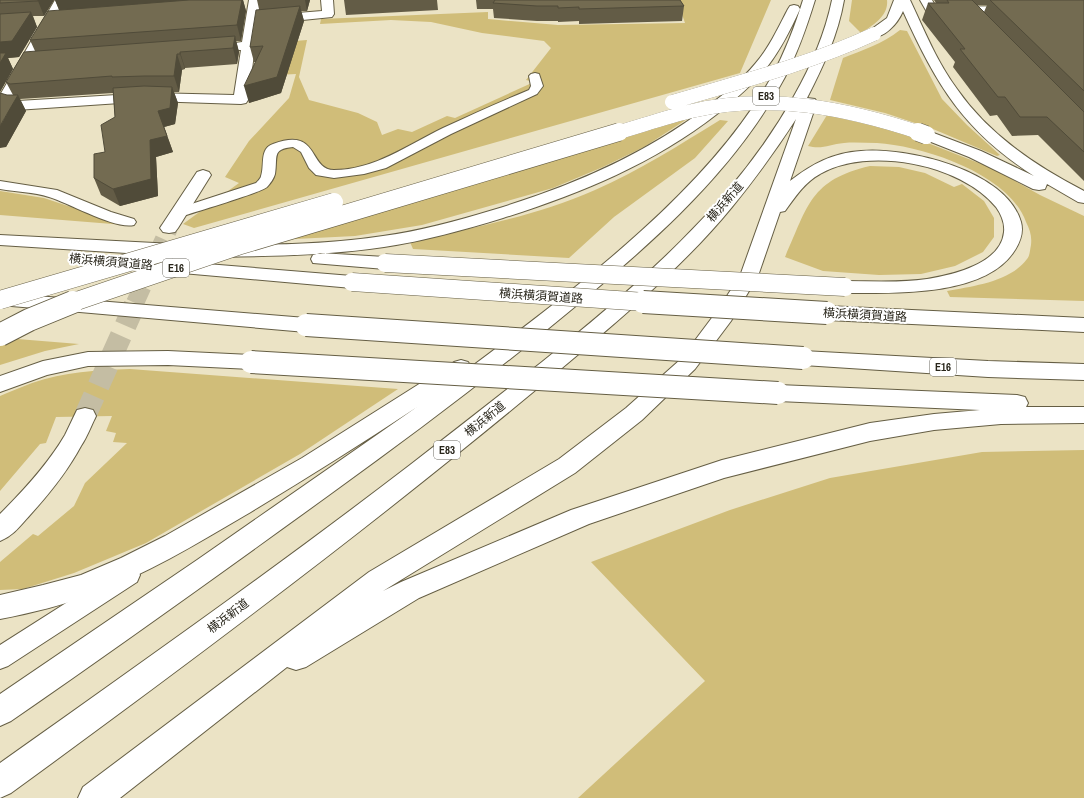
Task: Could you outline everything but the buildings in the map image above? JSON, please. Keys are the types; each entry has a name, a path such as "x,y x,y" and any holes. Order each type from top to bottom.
{"main road":[{"path":"61,0 49,21 19,63 4,102 16,106 150,97 240,100 254,3 239,6"},
{"path":"199,252 295,250 405,238 524,206 584,184 641,158 699,122 741,87 763,64 777,44 798,0"},
{"name":"E83","path":"0,711 253,536 416,420 510,349 645,236 702,180 726,152 773,86 794,44 810,0"},
{"name":"横浜新道","path":"0,782 135,684 427,466 556,361 633,295 682,250 728,200 760,162 787,123 804,92 824,49 832,28 838,0"},
{"path":"0,299 800,63 855,44 874,34 886,26 896,16 900,0"},
{"path":"904,0 936,67 950,90 970,115 998,143 1035,169 1084,198"},
{"path":"926,0 932,11 1024,10"},
{"path":"251,20 328,14 327,1 342,2"},
{"path":"969,11 980,22"},
{"path":"35,22 64,20"},
{"path":"224,48 248,46"},
{"path":"94,798 378,580 567,466 634,414 688,364 724,316 749,276 765,233 786,167 813,94 824,49"},
{"path":"19,63 41,61"},
{"path":"0,336 29,320 84,298 238,246 691,111 727,104 757,102 821,106 866,116 926,135 975,154 1084,206"},
{"path":"0,240 845,287 907,287 940,282 989,266 1002,256 1010,243 1014,231 1010,216 1000,201 986,188 947,168 906,157 884,154 864,155 831,162 808,173 782,201 765,233"},
{"path":"169,228 174,206 193,191 203,175"},
{"path":"0,607 30,601 85,585 139,561 201,530 297,473 482,353 633,231 702,180"},
{"name":"横浜横須賀道路","path":"0,251 352,282 584,299 827,313 1084,325"},
{"name":"E16","path":"0,299 306,325 803,358 988,369 1084,372"},
{"path":"0,384 44,368 88,359 168,358 778,393 1084,406"},
{"path":"988,369 1084,376"},
{"path":"209,709 410,590 580,517 722,469 870,432 934,422 1001,416 1084,415"},
{"path":"0,530 21,509 52,472 72,444 85,416"}],"lane":[{"path":"174,206 261,186 268,176 269,156 275,147 285,144 296,143 306,150 316,168 322,172 334,174 354,172 381,165 447,131 532,92 537,86 535,76"},
{"path":"0,185 52,193 106,215 129,222"},
{"path":"0,658 201,530"}],"shaded area":[{"path":"677,0 771,0 740,73 194,228 183,224 239,183 225,177 249,141 289,98 296,74 258,76 257,44 307,40 299,77 309,100 358,113 377,122 382,135 398,129 412,132 447,116 455,118 534,82 526,80 551,48 544,41 482,33 431,22 391,20 320,24 321,19 488,12 488,19 558,25 685,23"},
{"path":"852,0 887,0 887,6 883,16 861,33 849,21"},
{"path":"900,30 907,31 942,99 967,125 1000,155 997,156 933,129 885,113 830,100 843,58 879,43"},
{"path":"695,114 644,147 603,167 553,188 422,225 355,236 275,240"},
{"path":"827,115 884,128 915,138 994,169 1040,195 1084,216 1084,301 950,297 947,291 979,285 1001,278 1020,267 1028,258 1031,245 1029,228 1017,205 1002,190 984,177 963,166 918,150 896,145 877,143 848,143 818,147 808,146"},
{"path":"720,120 728,121 695,158 614,217 569,258 413,249 410,242 527,214 573,199 627,175"},
{"path":"870,166 899,167 925,173 954,187 962,184 984,201 994,218 994,237 983,252 955,266 921,274 879,275 823,271 785,257 806,209 823,187 850,172"},
{"path":"0,191 44,198 125,225 0,215"},
{"path":"5,338 79,344 45,351 0,365 0,341"},
{"path":"130,369 398,389 300,454 146,543 74,573 23,589 0,590 0,562 33,534 38,536 74,506 85,483 127,443 113,442 116,433 106,431 112,416 56,417 46,443 40,444 0,491 0,396 32,383 56,376 93,371"},
{"path":"1084,450 1084,798 578,798 705,681 591,562 730,510 830,478 982,452"}],"tunnel":[{"path":"135,303 169,228"},
{"path":"85,416 136,302"}]}
